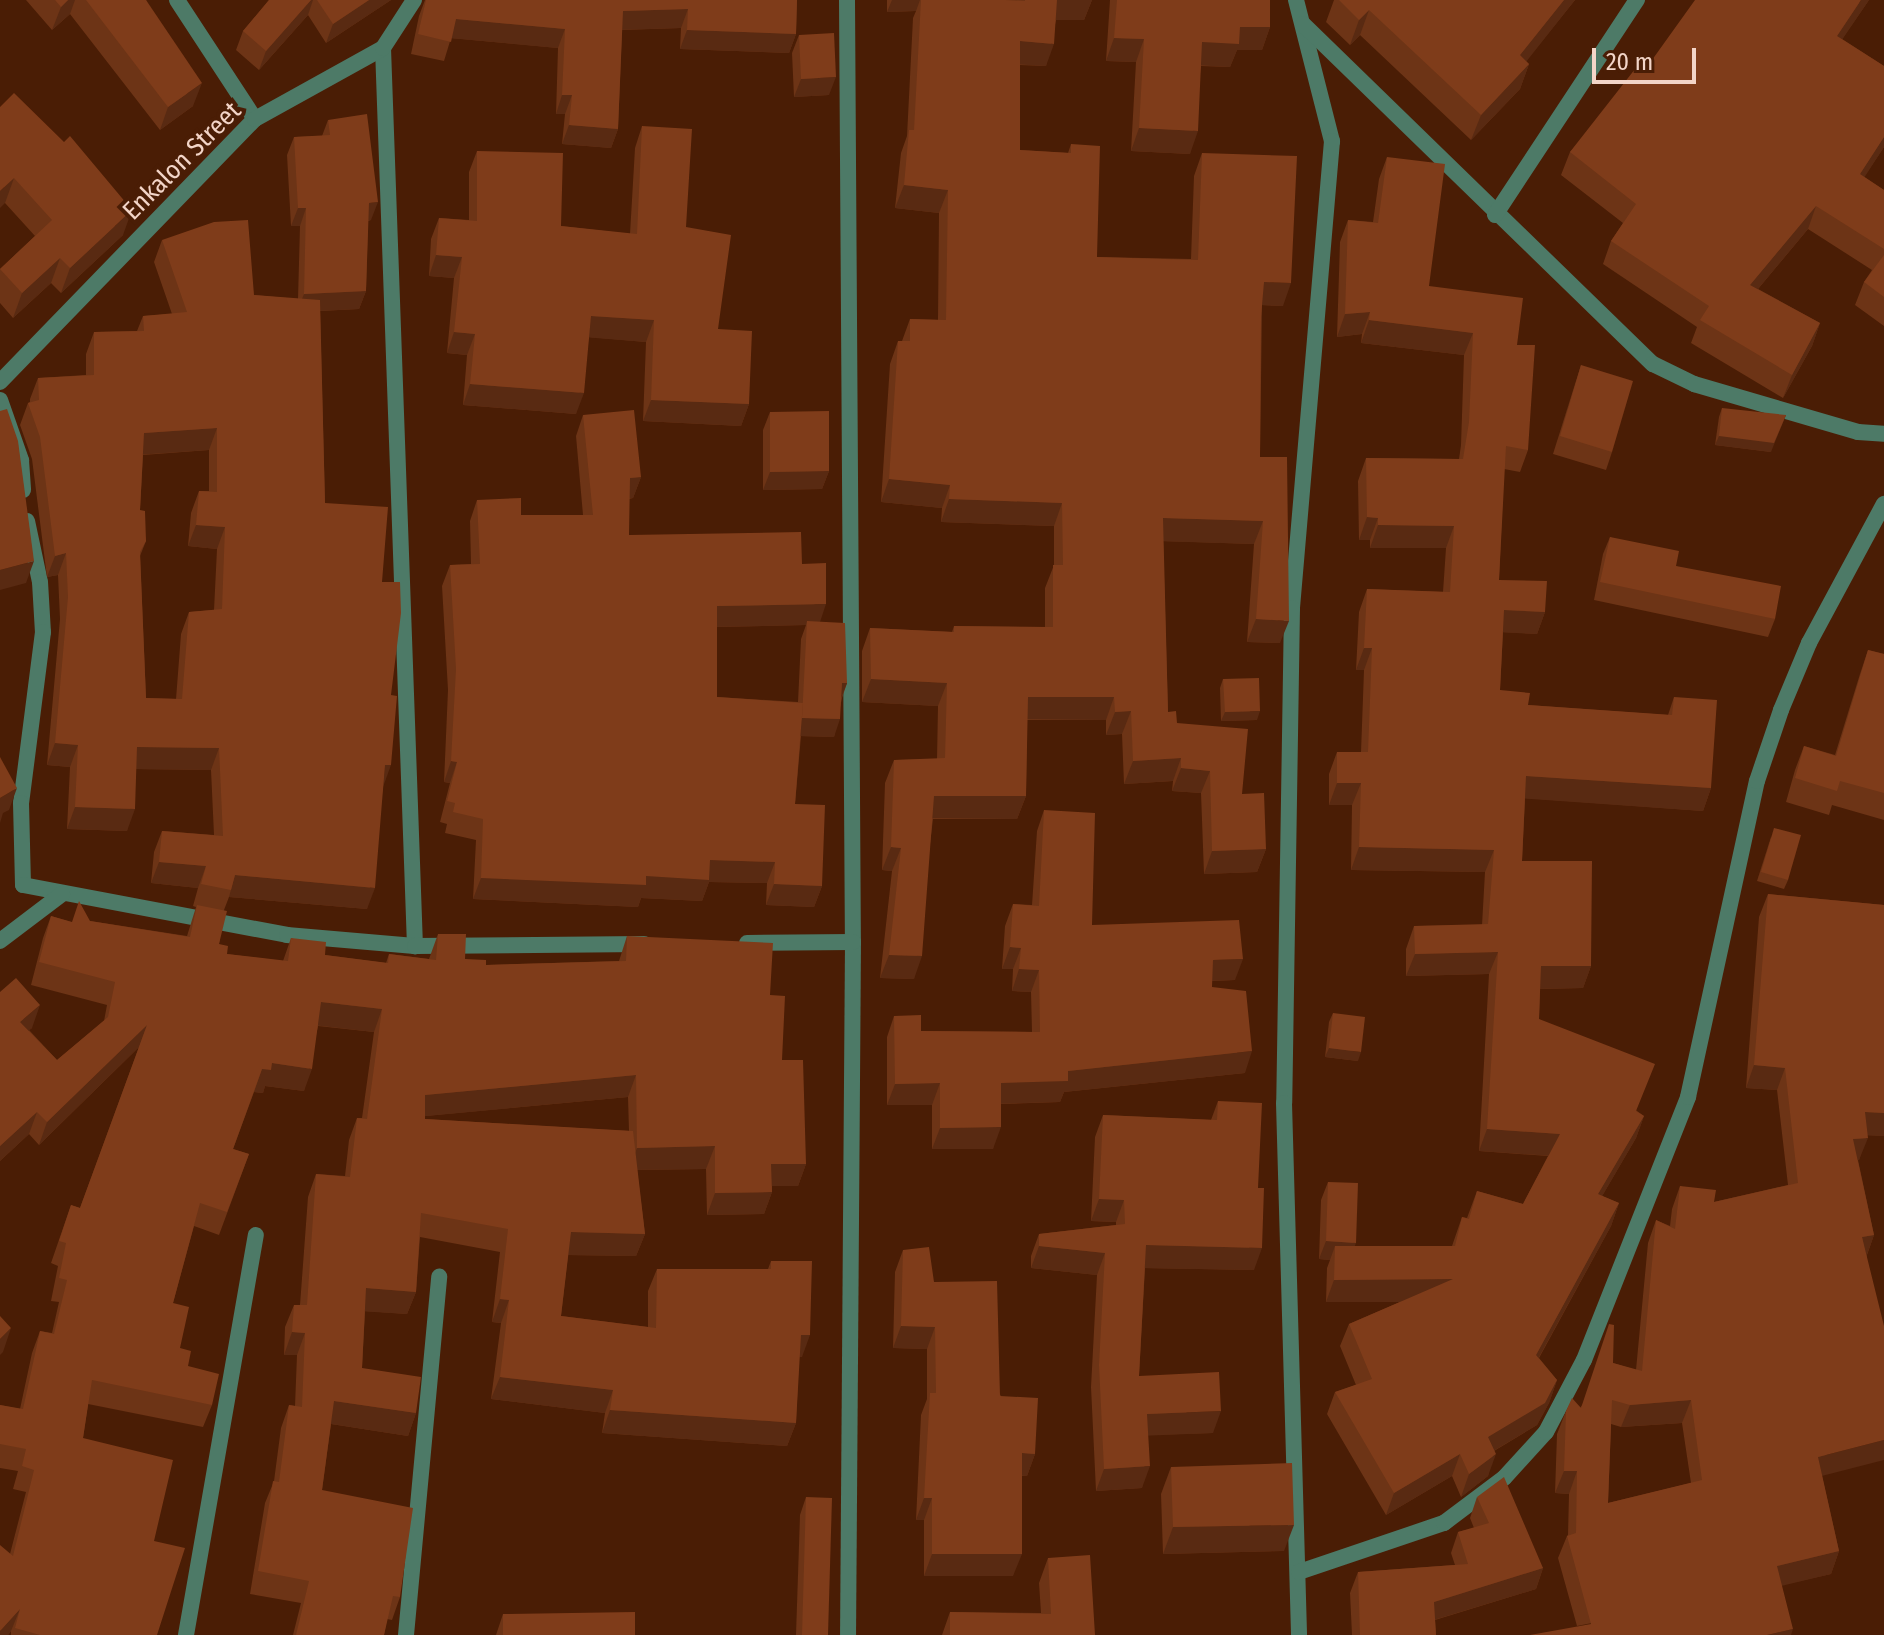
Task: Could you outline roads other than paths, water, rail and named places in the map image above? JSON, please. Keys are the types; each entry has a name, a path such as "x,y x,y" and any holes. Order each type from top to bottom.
{"street":[{"path":"177,0 255,119"},
{"name":"Enkalon Street","path":"0,382 255,119 383,48 414,0"},
{"path":"847,0 853,942 848,1635"},
{"path":"1296,0 1332,141 1292,608 1284,1103 1299,1635"},
{"path":"1495,215 1637,0"},
{"path":"1301,22 1495,215 1653,364 1694,384 1858,432 1884,434"},
{"path":"383,48 415,946"},
{"path":"0,400 21,460 43,632 21,803 23,885 287,935 415,946 666,944"},
{"path":"1299,1572 1444,1523 1504,1478 1546,1432 1584,1360 1688,1097 1757,781 1781,710 1809,643 1884,504"},
{"path":"0,941 62,894"},
{"path":"728,943 853,942"},
{"path":"186,1635 256,1235"},
{"path":"406,1635 439,1277"}]}
